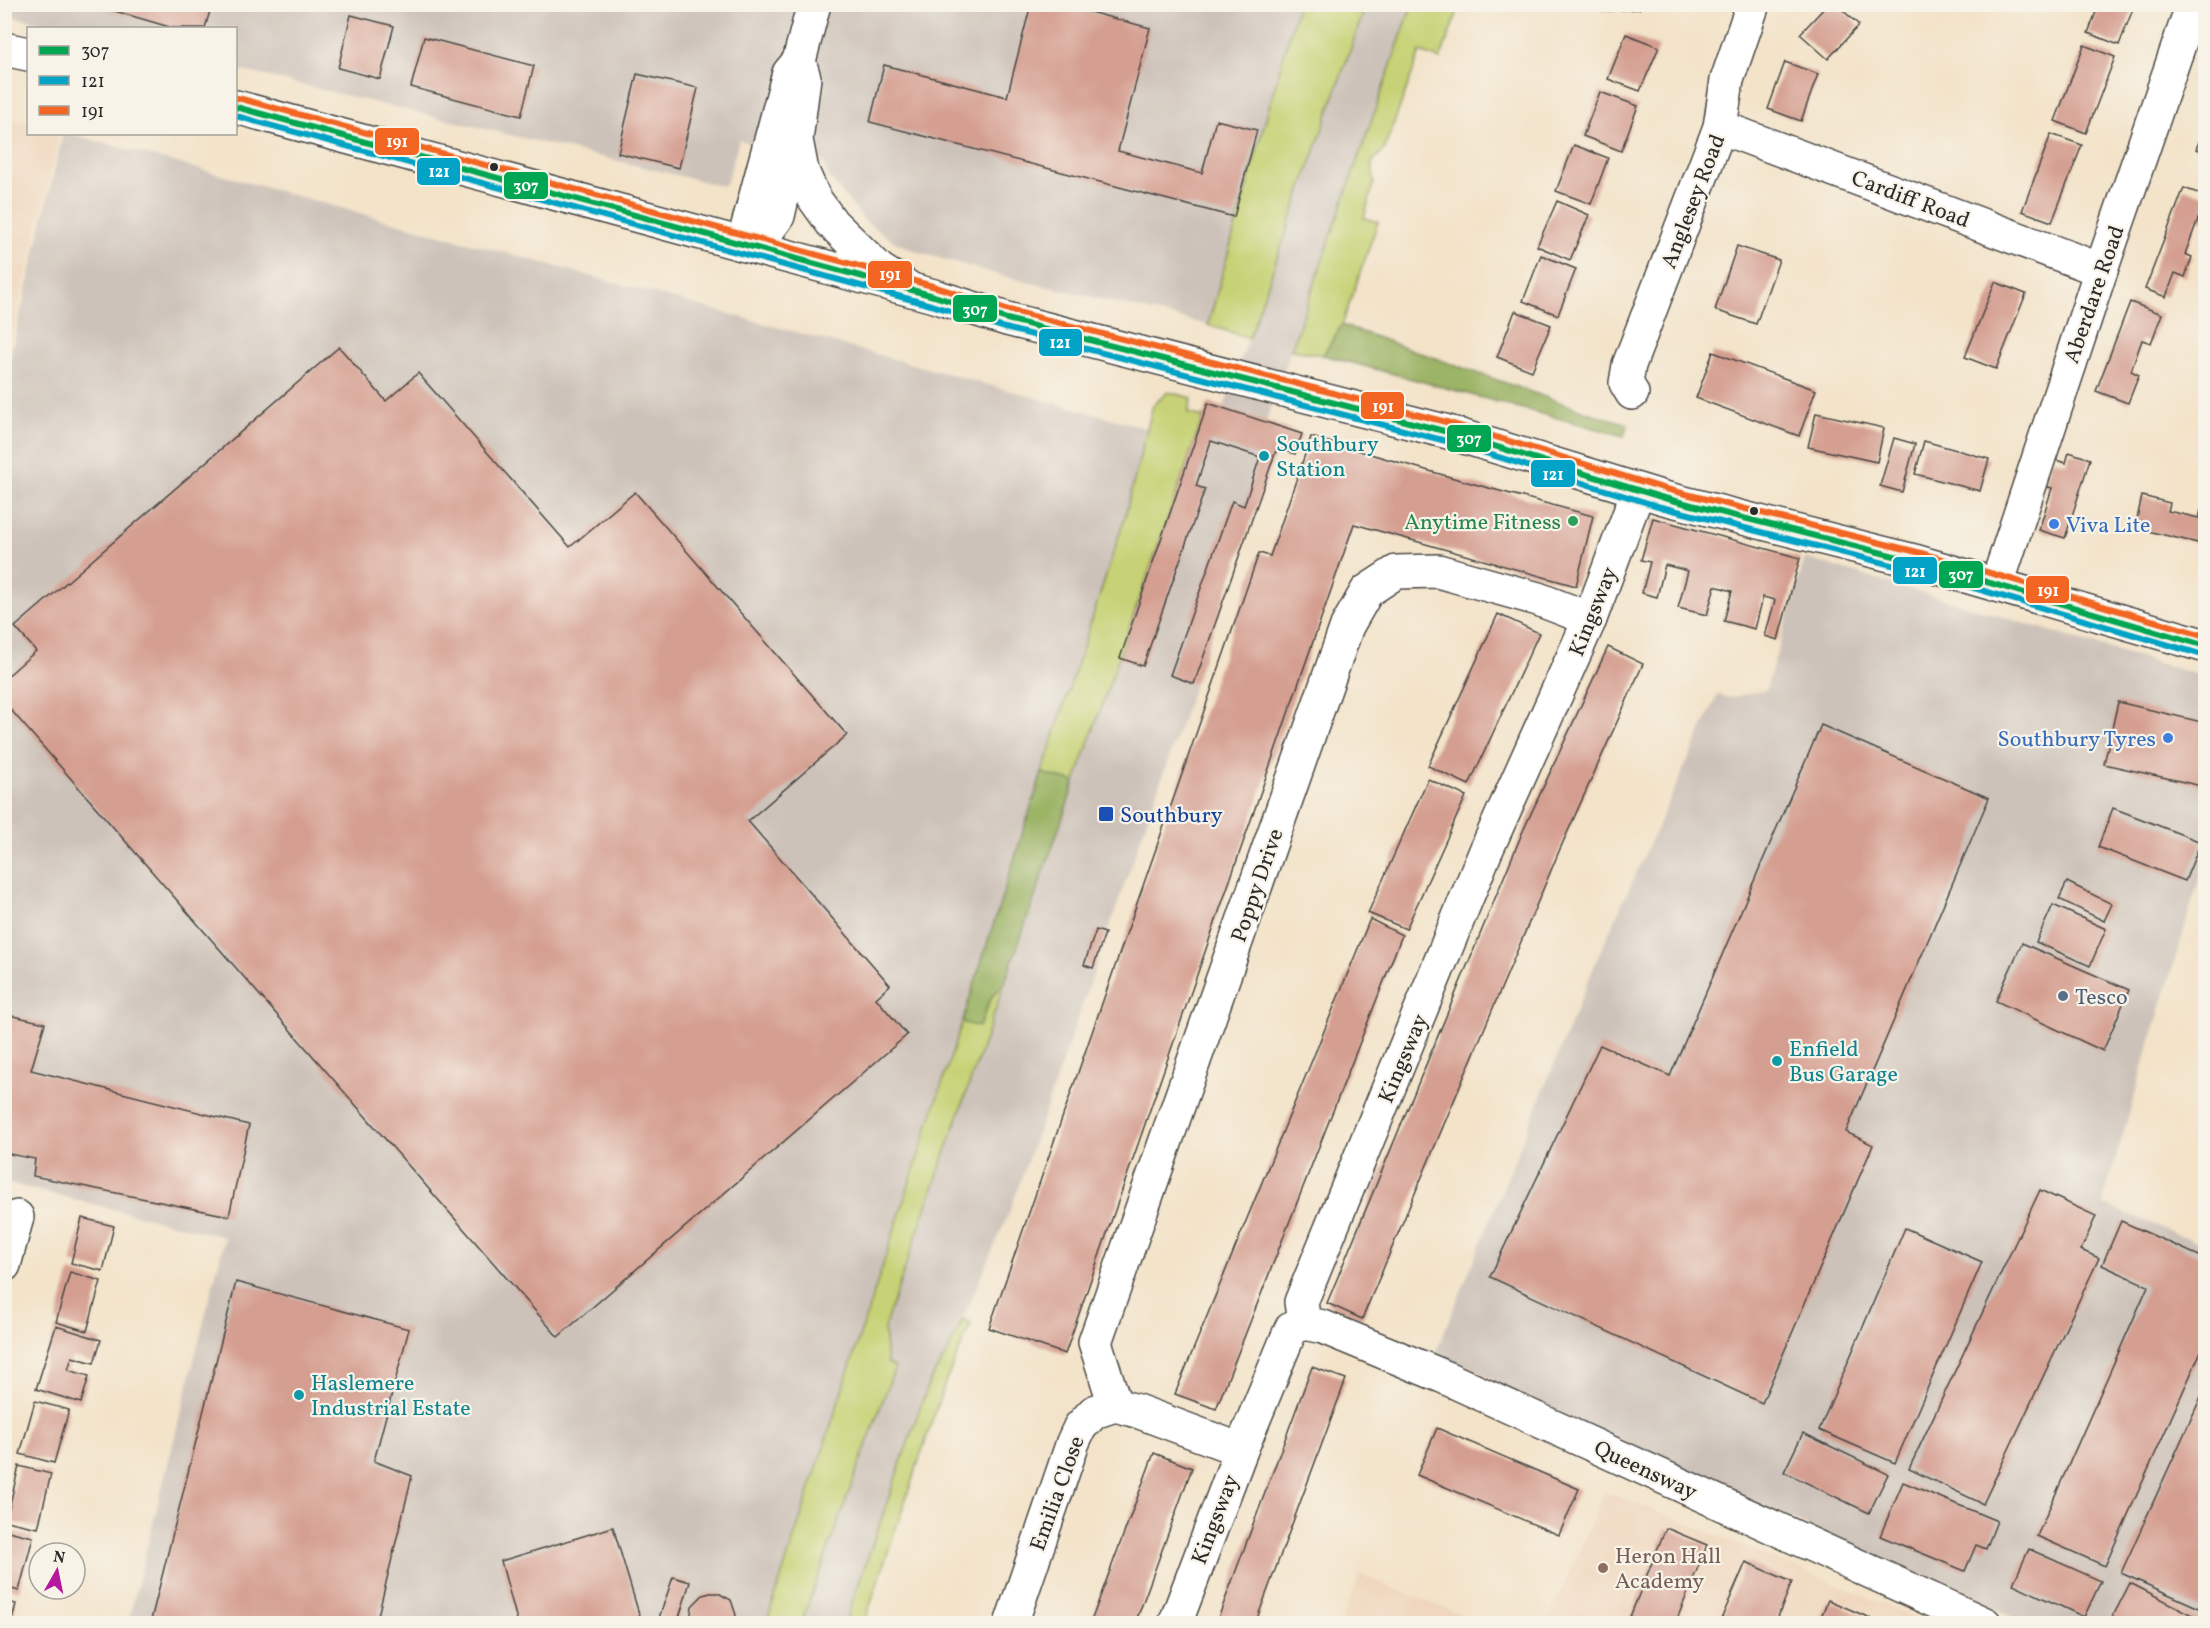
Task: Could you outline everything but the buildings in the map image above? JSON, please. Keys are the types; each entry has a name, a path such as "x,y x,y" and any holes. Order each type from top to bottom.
{"street":[{"path":"742,244 789,74 799,61 814,4"},
{"name":"Anglesey Road","path":"1632,393 1626,383 1629,365 1720,127 1727,80 1753,4"},
{"name":"Aberdare Road","path":"1997,584 2101,270 2193,4"},
{"path":"4,49 27,54"},
{"path":"742,244 767,231 778,216 796,140 804,78 799,61"},
{"path":"237,107 742,244 1007,319 1448,432 1638,491 1918,562 2205,646"},
{"name":"Cardiff Road","path":"1720,127 2101,270"},
{"path":"796,140 802,171 814,198 832,223 880,270 916,292"},
{"name":"Kingsway","path":"1175,1623 1241,1450 1291,1329 1304,1323 1302,1302 1352,1177 1485,853 1590,619 1638,491"},
{"name":"Poppy Drive","path":"1115,1405 1095,1342 1347,626 1367,591 1396,572 1438,571 1538,599 1590,619"},
{"path":"4,1265 17,1217"},
{"name":"Queensway","path":"1304,1323 1323,1327 1442,1376 1985,1623"},
{"path":"1115,1405 1241,1450"},
{"name":"Emilia Close","path":"1011,1623 1080,1428 1094,1412 1115,1405"}],"shaded area":[{"path":"5,4 1298,5 1208,325 1007,277 918,252 893,241 865,221 829,177 823,161 739,140 727,182 722,186 237,69 237,27 59,27 5,15"},
{"path":"1366,5 1412,5 1266,421 1302,434 1295,454 1277,449 1011,1208 948,1352 929,1382 845,1623 801,1624 895,1367 887,1363 884,1328 1208,403 1224,407"},
{"path":"5,118 27,123 27,135 60,135 5,364"},
{"path":"63,135 75,135 1146,428 1124,520 766,1623 128,1623 225,1237 4,1182 4,382"},
{"path":"1805,558 2205,677 2205,859 2102,1204 2205,1245 2205,1623 2025,1623 1624,1445 1436,1352 1600,952 1718,694 1728,698 1766,690"},
{"path":"1604,1492 1660,1512 1930,1623 1547,1624"},
{"path":"1360,1575 1482,1623 1340,1623"}],"green space":[{"path":"1298,4 1366,5 1249,338 1208,325"},
{"path":"1412,5 1460,5 1440,59 1420,52 1384,150 1372,162 1374,183 1364,218 1378,222 1342,325 1323,355 1291,350"},
{"path":"1342,325 1590,413 1628,424 1624,436 1323,355"},
{"path":"1168,392 1192,398 1188,413 1203,417 1075,782 1042,773 1124,520 1153,405"},
{"path":"1042,773 1075,782 1005,982 991,998 979,1027 962,1022"},
{"path":"1005,982 884,1328 887,1363 895,1367 801,1623 766,1624 962,1022 979,1026 991,998"},
{"path":"963,1319 971,1324 945,1383 864,1623 845,1623 929,1382 948,1352"}],"transit line":[{"name":"191","path":"238,98 936,287 1009,310 1450,423 1666,489 1921,553 2206,636"},
{"name":"307","path":"237,107 934,296 1007,319 1448,432 1664,498 1918,562 2206,646"},
{"name":"121","path":"237,116 931,305 1005,328 1446,441 1661,507 1916,571 2203,655"}],"place":[{"name":"Southbury Station","path":"1264,456"},
{"name":"Anytime Fitness","path":"1573,521"},
{"name":"Viva Lite","path":"2054,524"},
{"name":"Southbury Tyres","path":"2168,738"},
{"name":"Southbury","path":"1106,814"},
{"name":"Tesco","path":"2063,996"},
{"name":"Enfield Bus Garage","path":"1777,1061"},
{"name":"Haslemere Industrial Estate","path":"299,1395"},
{"name":"Heron Hall Academy","path":"1603,1568"}]}
